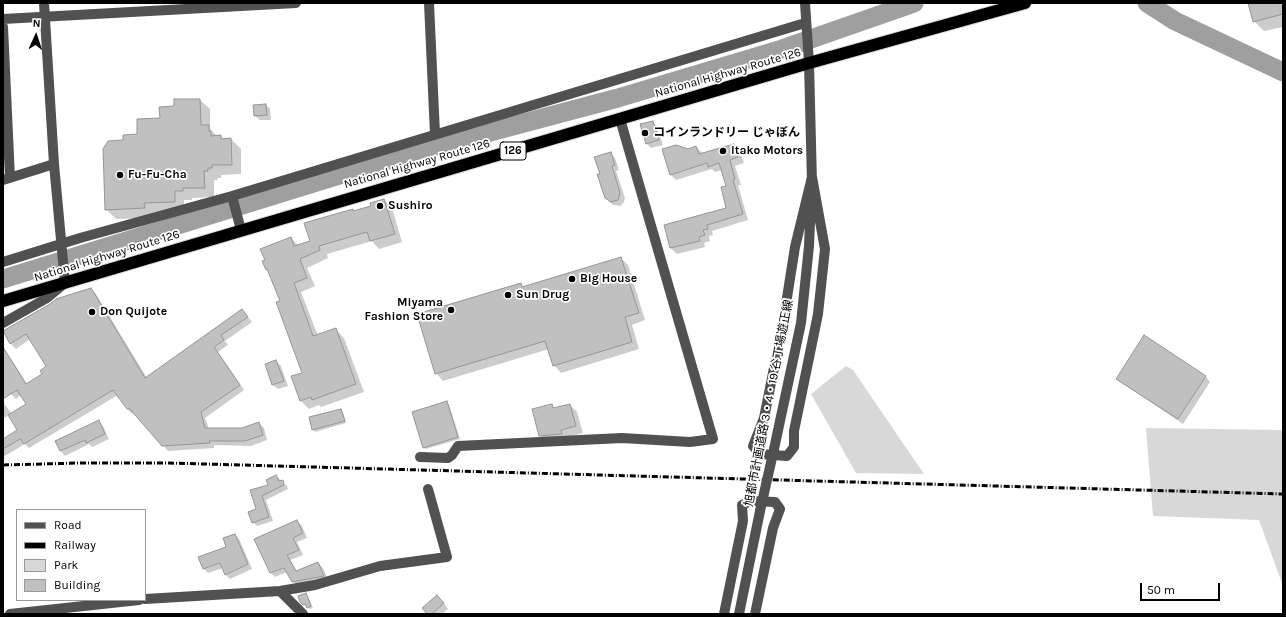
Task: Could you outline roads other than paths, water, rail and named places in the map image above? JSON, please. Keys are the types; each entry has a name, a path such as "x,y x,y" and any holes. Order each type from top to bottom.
{"highway":[{"name":"National Highway Route 126","path":"3,301 620,119 1025,3"}],"street":[{"path":"3,323 47,298 65,283 54,164 44,3"},
{"path":"3,19 296,3"},
{"path":"429,3 435,134"},
{"name":"旭都市計画道路 3・4・19 谷丁場遊正線","path":"739,614 801,323 809,246 812,178 809,64 805,25 805,3"},
{"path":"3,262 61,243 232,196 435,134 805,25"},
{"path":"3,27 6,179 54,164"},
{"path":"420,457 448,458 458,446 622,438 690,442 713,439 620,119"},
{"path":"812,178 825,249 818,314 799,401 794,431 794,447 788,456 760,454 753,446 764,418 783,323 795,247 812,178"},
{"path":"232,196 241,230"},
{"path":"146,599 280,591 315,585 380,566 447,557 428,488"},
{"path":"724,614 744,520 742,505 750,501 775,502 780,509 773,528 755,614"},
{"path":"280,591 304,614"},
{"path":"10,614 130,601"}],"waterway":[{"path":"3,279 411,153 618,98 782,49 914,3"},
{"path":"1147,3 1175,21 1283,72"}],"railway":[{"path":"3,465 169,463 1283,494"}],"place":[{"name":"コインランドリー じゃぼん","path":"645,133"},
{"name":"Itako Motors","path":"723,151"},
{"name":"Fu-Fu-Cha","path":"120,175"},
{"name":"Sushiro","path":"380,206"},
{"name":"Big House","path":"572,279"},
{"name":"Sun Drug","path":"508,295"},
{"name":"Miyama Fashion Store","path":"451,310"},
{"name":"Don Quijote","path":"92,312"}]}
